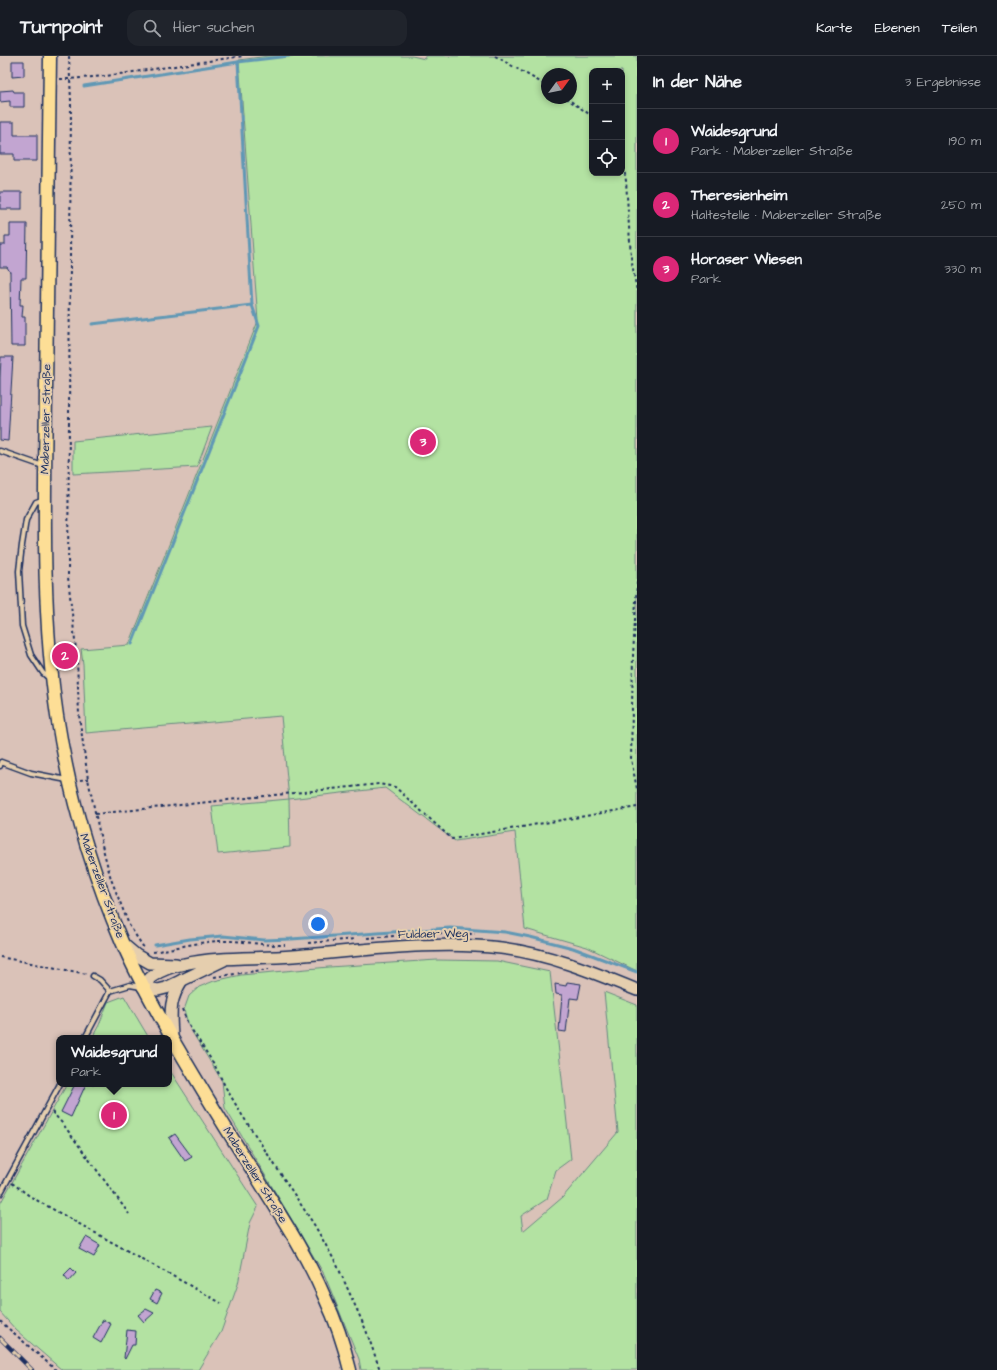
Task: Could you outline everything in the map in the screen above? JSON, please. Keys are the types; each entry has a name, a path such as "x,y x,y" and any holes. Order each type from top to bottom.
{"main road":[{"name":"Maberzeller Straße","path":"50,56 45,500 46,589 57,716 77,814 107,905 143,987 170,1035"},
{"path":"123,944 136,955 150,963 183,964"},
{"name":"Fuldaer Weg","path":"224,960 166,988 158,990 143,987 152,976 183,964 224,960 425,945 469,945 503,948 558,960 637,990"},
{"path":"172,1038 172,1001 175,991 182,980"},
{"name":"Maberzeller Straße","path":"172,1038 204,1094 302,1252 329,1306 337,1326 350,1370"}],"lane":[{"path":"0,451 45,467"},
{"path":"45,500 36,502 26,520 19,571 22,626 26,641 31,655 43,673 53,681"},
{"path":"0,764 31,773 70,781"},
{"path":"93,976 100,980 110,991"},
{"path":"87,1035 110,991 130,985 143,987"},
{"path":"0,1194 58,1087"}],"path":[{"path":"69,56 71,101 68,577 77,659 79,715 88,779 111,879 129,925 147,951"},
{"path":"50,78 70,80 106,76 243,56"},
{"path":"495,56 541,82"},
{"path":"575,104 589,114"},
{"path":"625,174 631,257 637,292"},
{"path":"637,582 633,656 631,759 637,789"},
{"path":"95,814 379,784 395,787 452,839 637,807"},
{"path":"0,957 85,973 93,976"},
{"path":"213,977 271,968"},
{"path":"182,1003 184,1017 192,1031 214,1064 242,1115 315,1226 337,1265 366,1330 380,1370"},
{"path":"48,1106 129,1214"},
{"path":"8,1180 31,1197 222,1303"},
{"path":"0,1322 56,1370"}],"green space":[{"path":"268,56 412,56 425,59 425,56 637,56 637,971 587,947 525,929 515,832 455,841 385,788 289,799 281,716 86,733 81,649 129,645 258,321 239,60"},
{"path":"212,427 197,467 73,474 73,441"},
{"path":"289,799 290,847 218,854 212,806"},
{"path":"437,960 497,961 550,972 571,1159 556,1170 547,1199 521,1216 523,1231 563,1197 618,1132 604,992 637,1005 637,1370 361,1370 359,1359 324,1274 225,1108 222,1081 189,1027 184,1010 189,996 199,987 214,981 241,975 329,967"},
{"path":"124,996 147,1035 94,1035 108,1002"},
{"path":"172,1074 258,1207 250,1223 238,1284 221,1332 198,1370 62,1370 16,1330 0,1312 0,1204 65,1087 172,1087"}],"building":[{"path":"12,61 24,61 24,76 12,77"},
{"path":"13,90 14,92 24,92 24,107 10,107 10,101 0,102 0,91"},
{"path":"0,122 14,122 14,135 37,135 37,161 14,161 14,154 0,154"},
{"path":"0,192 22,192 22,209 0,209"},
{"path":"10,224 27,224 26,278 21,278 20,305 23,305 22,317 25,317 25,346 11,346 10,272 7,267 0,267 0,245 5,245 5,236 10,236"},
{"path":"1,357 13,357 8,441 0,440"},
{"path":"567,982 581,984 578,999 570,998 566,1032 559,1031 562,995 556,994 555,984 566,986"},
{"path":"74,1087 85,1087 71,1117 61,1112"},
{"path":"175,1134 192,1157 185,1161 169,1138"},
{"path":"86,1237 100,1245 94,1257 79,1249"},
{"path":"71,1268 76,1273 69,1281 64,1275"},
{"path":"155,1290 162,1293 157,1303 150,1299"},
{"path":"146,1309 154,1313 144,1322 138,1315"},
{"path":"103,1320 111,1324 101,1343 93,1338"},
{"path":"127,1330 136,1331 135,1345 132,1345 125,1359 124,1358"}],"waterway":[{"path":"132,644 259,326 252,305 238,62 289,56"},
{"path":"84,86 238,62"},
{"path":"92,324 252,305"},
{"path":"155,945 190,939 223,936 264,940 450,928 505,932 530,937 573,948 637,972"}],"railway":[{"path":"0,1338 32,1370"}],"place":[{"name":"Horaser Wiesen","path":"423,442"},
{"name":"Theresienheim","path":"65,656"},
{"name":"Waidesgrund","path":"114,1115"}]}
